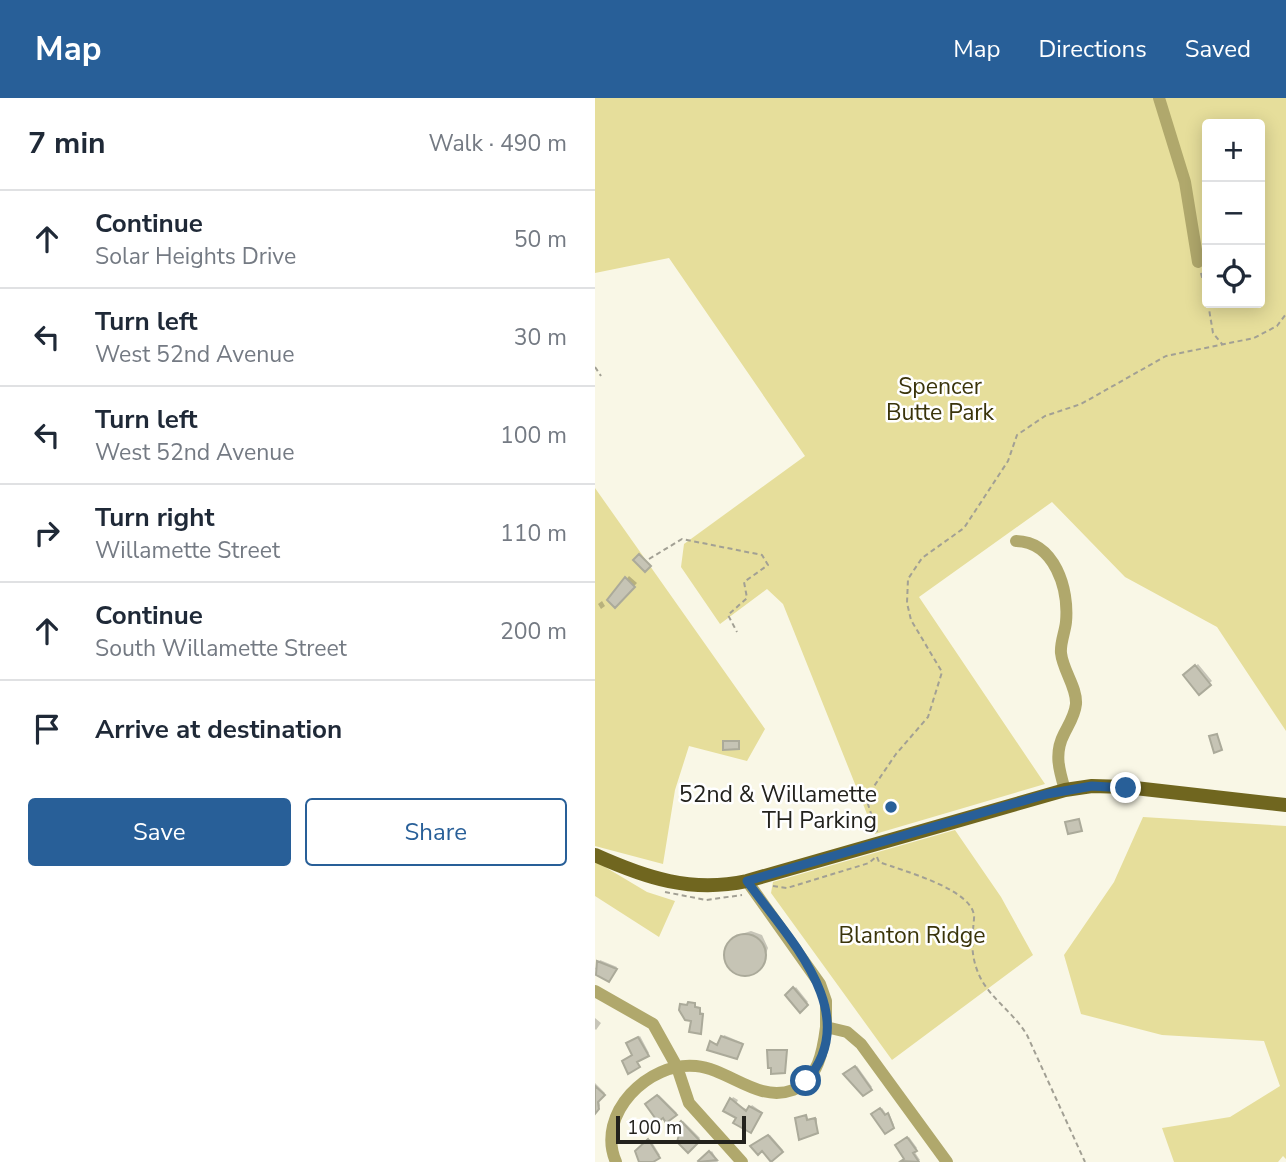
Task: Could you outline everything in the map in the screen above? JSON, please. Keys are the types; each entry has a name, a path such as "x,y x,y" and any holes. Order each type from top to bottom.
{"main road":[{"path":"595,855 674,884 717,886 747,881 1065,790 1092,786 1286,805"}],"street":[{"path":"1159,98 1185,182 1198,262"},
{"path":"1016,541 1035,545 1047,555 1057,568 1066,595 1061,652 1076,706 1058,755 1065,790"},
{"path":"616,1162 602,1141 622,1103 655,1074 677,1067 707,1068 766,1093 787,1092 801,1086 812,1075 820,1061 826,1027 826,1001 820,984 747,881"},
{"path":"595,992 653,1024 677,1067 689,1103 742,1162"},
{"path":"826,1027 847,1032 861,1044 947,1162"}],"path":[{"path":"1198,262 1202,278"},
{"path":"1209,308 1213,332 1223,345"},
{"path":"595,367 601,376"},
{"path":"649,559 682,539 762,555 768,565 744,582 747,598 728,615 737,632"},
{"path":"877,844 879,862 962,895 972,906 974,918 970,939 980,978 1015,1015 1027,1035 1085,1162"}],"green space":[{"name":"Spencer Butte Park","path":"595,98 1286,98 1286,731 1217,627 1125,577 1052,502 919,597 1045,784 875,834 783,604 767,589 720,624 681,567 684,544 805,456 669,258 595,273"},
{"path":"595,488 765,729 747,761 689,746 675,790 663,864 595,846"},
{"path":"1143,817 1286,826 1286,1159 1283,1156 1278,1162 1174,1162 1162,1128 1230,1117 1280,1086 1264,1041 1162,1035 1081,1014 1064,955 1114,882"},
{"name":"Blanton Ridge","path":"955,830 1001,897 1033,955 892,1060 771,893 773,882"},
{"path":"595,861 647,892 675,901 659,937 595,896"}],"building":[{"path":"639,554 651,566 645,572 633,560"},
{"path":"625,577 635,587 615,608 607,600"},
{"path":"1195,665 1211,685 1199,695 1183,675"},
{"path":"1217,734 1222,750 1214,753 1209,736"},
{"path":"723,741 739,741 739,749 723,750"},
{"path":"1079,819 1082,831 1068,834 1065,822"},
{"path":"745,934 760,940 766,955 760,970 745,976 730,970 724,955 730,940"},
{"path":"597,961 617,969 609,982 596,975"},
{"path":"793,987 808,1005 800,1013 785,995"},
{"path":"688,1002 695,1003 695,1007 700,1008 700,1014 703,1014 701,1034 689,1032 691,1021 685,1020 679,1010 680,1004 687,1005"},
{"path":"721,1036 743,1044 737,1059 707,1050 710,1041 717,1045"},
{"path":"638,1037 649,1056 637,1062 640,1067 628,1074 622,1061 632,1055 626,1043"},
{"path":"767,1050 787,1050 785,1073 771,1074"},
{"path":"855,1066 872,1090 863,1096 843,1074"},
{"path":"595,1086 605,1095 598,1102 599,1109 595,1114"},
{"path":"657,1095 677,1115 666,1123 663,1118 658,1122 645,1104"},
{"path":"730,1098 746,1111 749,1106 762,1113 751,1133 733,1123 736,1118 723,1111"},
{"path":"880,1108 885,1115 888,1113 894,1128 885,1134 871,1114"},
{"path":"806,1115 807,1120 815,1118 818,1133 799,1140 795,1118"},
{"path":"681,1121 700,1141 688,1153 677,1142 679,1135 673,1129"},
{"path":"768,1135 783,1152 771,1162 762,1151 758,1155 750,1146"},
{"path":"907,1137 917,1151 913,1153 919,1162 901,1161 904,1159 895,1145"},
{"path":"648,1139 660,1158 653,1162 639,1162 635,1151"},
{"path":"709,1151 717,1160 698,1161"}],"place":[{"name":"52nd & Willamette TH Parking","path":"891,807"}],"route":[{"path":"806,1081 820,1061 826,1027 826,1001 820,984 809,967 747,881 1047,794 1092,786 1126,788"}]}
